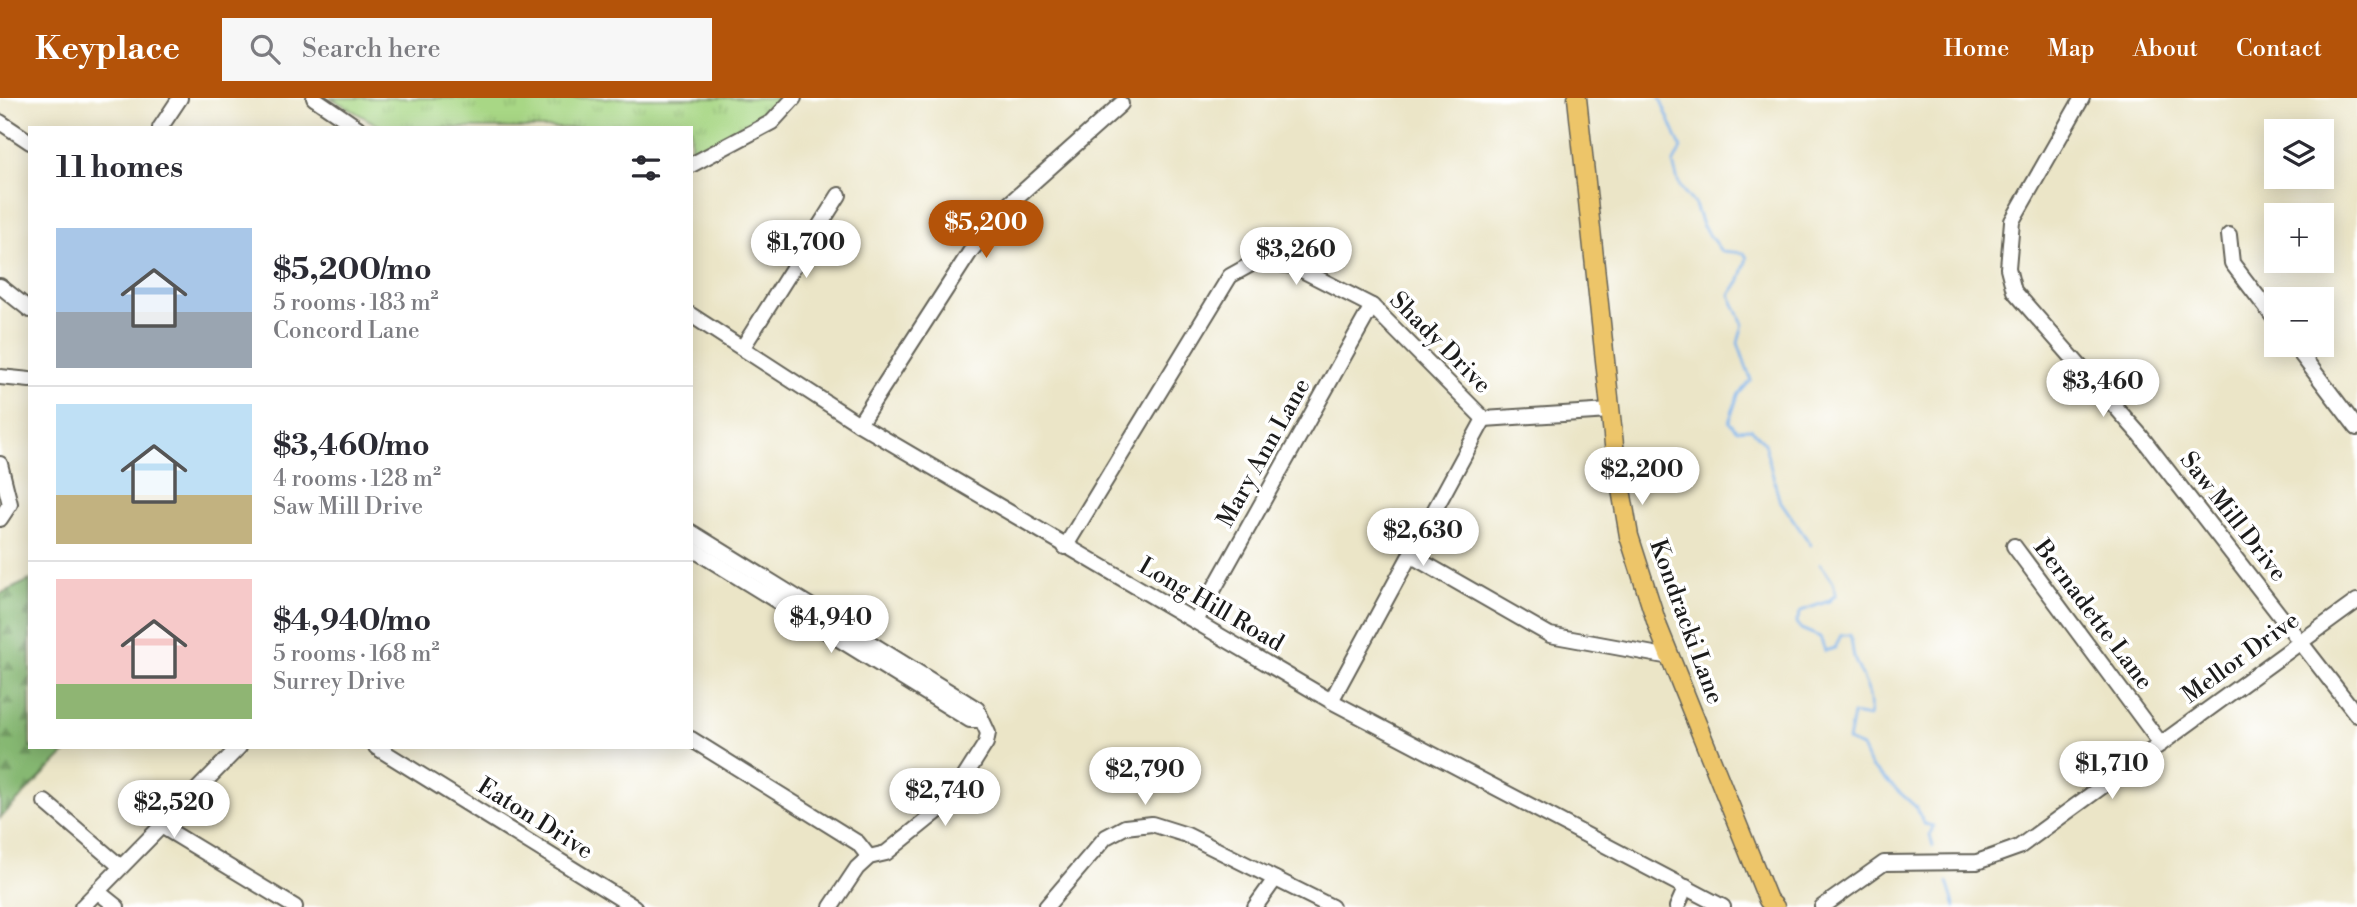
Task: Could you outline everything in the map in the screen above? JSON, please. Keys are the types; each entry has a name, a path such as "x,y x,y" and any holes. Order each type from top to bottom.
{"main road":[{"name":"Kondracki Lane","path":"1577,98 1610,411 1629,536 1670,657 1770,905"}],"street":[{"path":"161,126 180,98"},
{"path":"314,98 355,126"},
{"path":"693,164 772,122 794,98"},
{"name":"Saw Mill Drive","path":"2077,100 2012,221 2007,268 2014,291 2140,435 2357,715"},
{"path":"859,424 970,252 1002,212 1121,104"},
{"path":"0,122 28,141"},
{"path":"743,347 839,195"},
{"path":"2229,235 2232,263 2264,305"},
{"name":"Shady Drive","path":"1065,547 1230,276 1257,261 1294,266 1372,306 1484,419 1610,411"},
{"path":"0,286 28,308"},
{"name":"Mary Ann Lane","path":"1195,621 1372,306"},
{"name":"Long Hill Road","path":"693,316 859,424 1331,701 1723,907"},
{"path":"2303,357 2357,428"},
{"path":"0,377 28,380"},
{"path":"1331,701 1484,419"},
{"path":"0,464 10,504 0,519"},
{"path":"693,533 977,709 988,733 986,743 948,803 886,853 869,857 857,868 831,907"},
{"name":"Bernadette Lane","path":"2014,547 2161,744"},
{"path":"693,549 970,720 982,720"},
{"path":"1410,555 1550,635 1670,657"},
{"name":"Mellor Drive","path":"1822,907 1863,875 1884,863 1971,862 2011,851 2357,601"},
{"path":"693,740 858,843 869,857"},
{"path":"82,907 237,749"},
{"name":"Eaton Drive","path":"379,749 634,907"},
{"path":"45,803 121,867"},
{"path":"1046,907 1098,844 1115,831 1137,825 1172,828 1332,907"},
{"path":"163,827 295,907"},
{"path":"1255,907 1275,879"},
{"path":"1676,907 1686,887"},
{"path":"97,891 117,907"}],"green space":[{"path":"331,98 783,98 752,127 693,158 693,126 380,126"},
{"path":"28,581 28,749 69,749 0,818 0,594"}],"waterway":[{"path":"1660,98 1681,148 1673,164 1680,187 1695,205 1702,225 1721,251 1744,253 1747,258 1740,280 1730,295 1743,324 1738,343 1751,380 1738,395 1729,422 1737,430 1751,429 1764,442 1779,499 1811,545"},
{"path":"1820,564 1833,582 1836,594 1829,601 1801,611 1796,623 1801,629 1820,637 1825,651 1835,648 1841,635 1850,635 1855,660 1869,695 1870,709 1869,717 1853,714 1848,741 1862,747 1870,766 1916,807 1924,824 1933,826 1930,835 1933,846"},
{"path":"1947,882 1955,907"}]}
